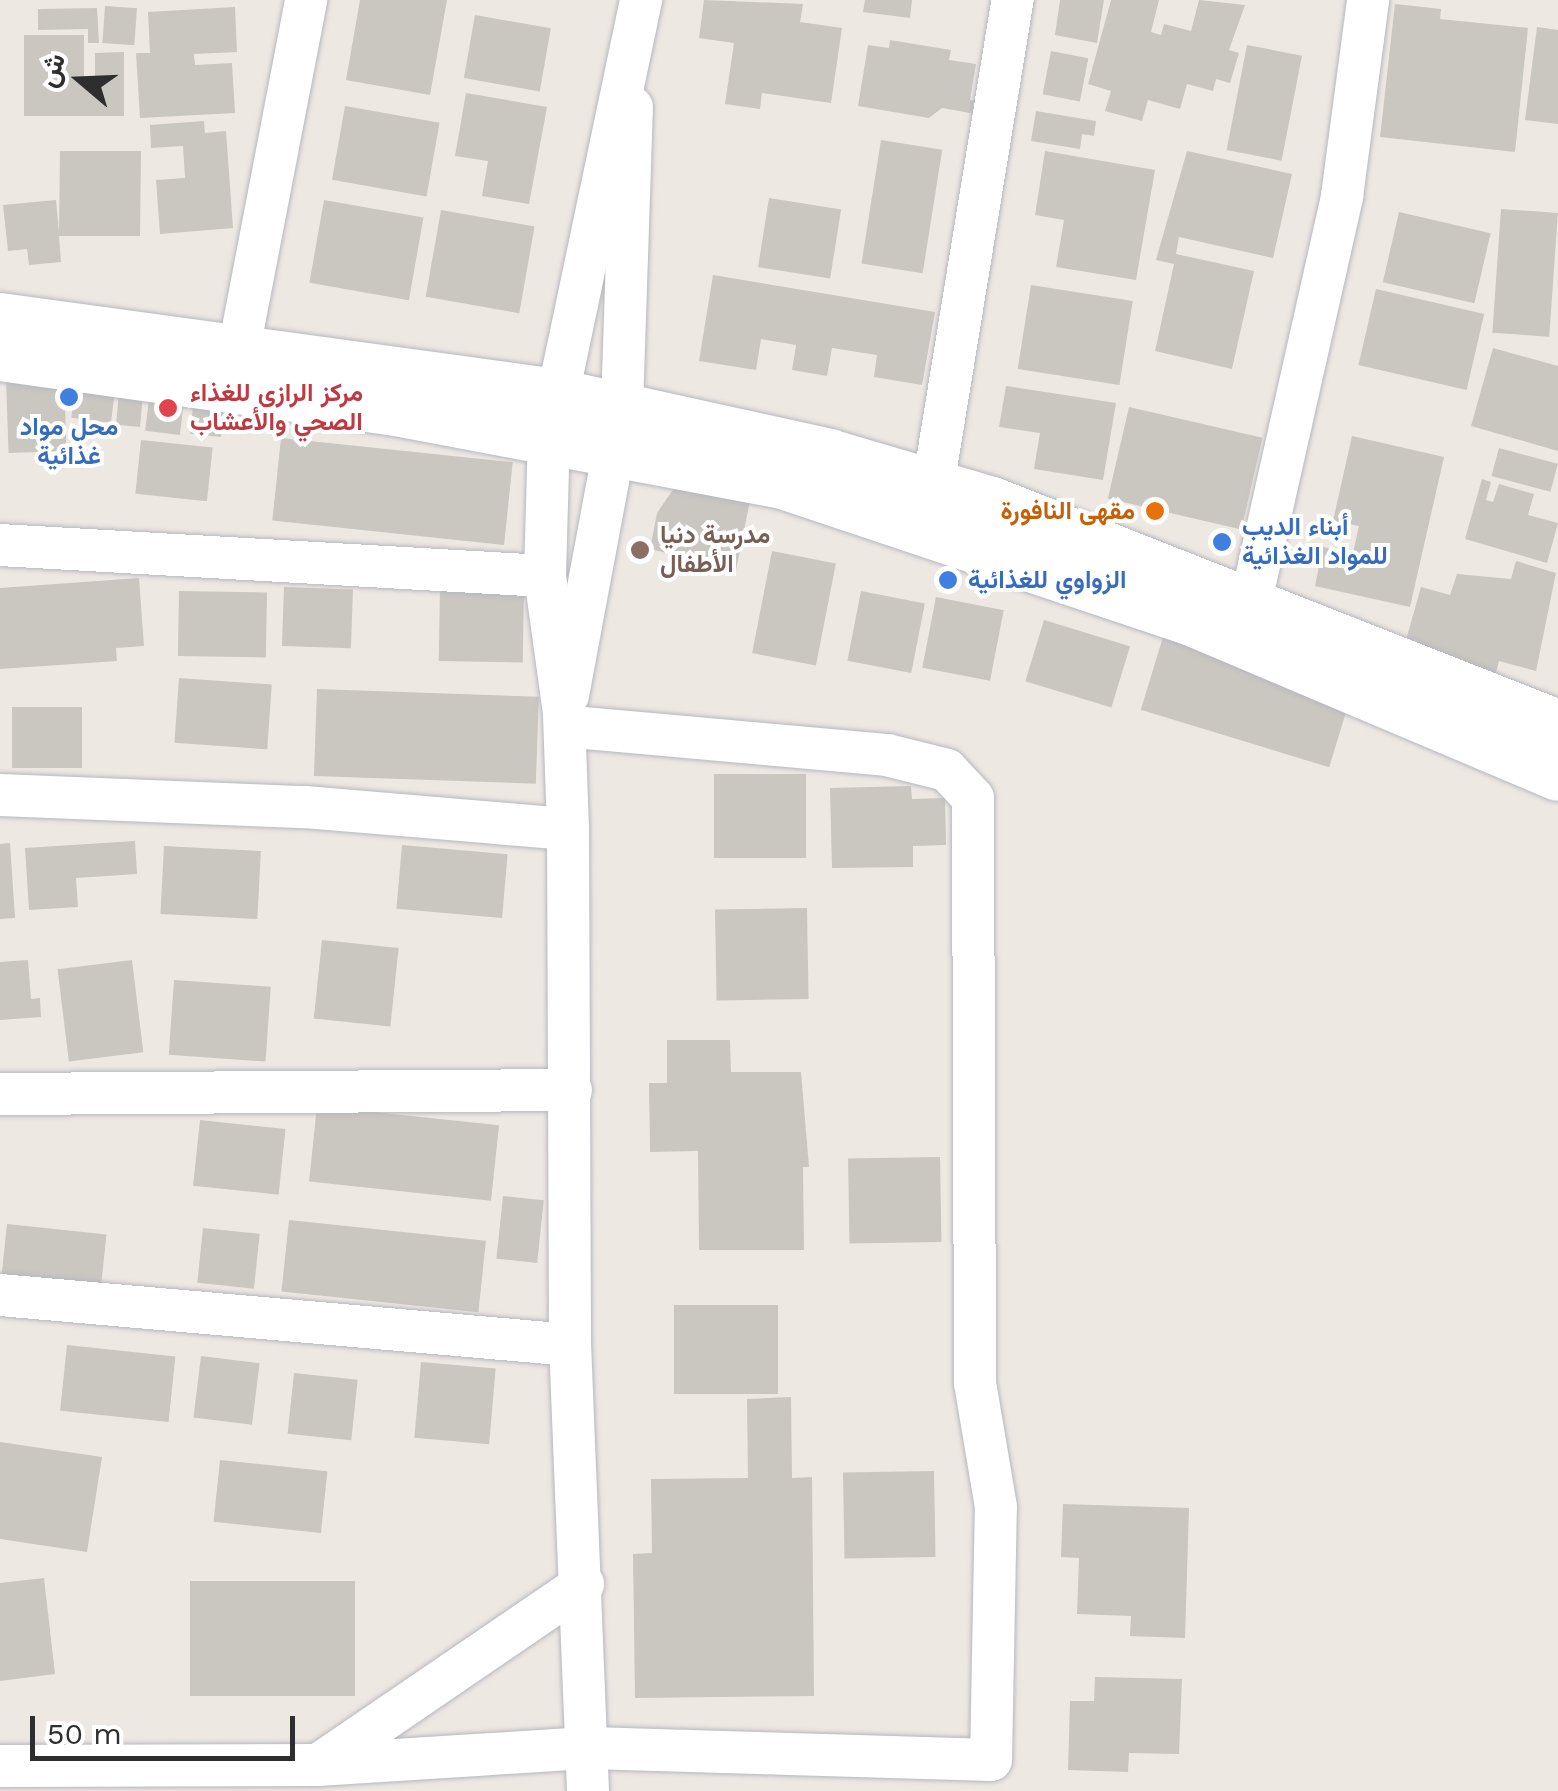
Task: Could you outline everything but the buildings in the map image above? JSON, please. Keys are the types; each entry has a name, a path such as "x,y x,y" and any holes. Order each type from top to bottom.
{"street":[{"path":"239,349 306,0"},
{"path":"588,1791 590,1748 570,1345 568,829 564,720 545,576 553,416 602,167 630,76 642,0"},
{"path":"933,486 1014,0"},
{"path":"1251,601 1342,196 1368,0"},
{"path":"564,720 617,428 635,166 630,76"},
{"path":"0,318 239,349 553,416 933,486 1556,716"},
{"path":"0,356 553,416"},
{"path":"617,428 908,520 1187,618 1558,775"},
{"path":"0,545 545,576"},
{"path":"0,1766 318,1765 590,1748 992,1776 996,1507 975,1383 973,798 947,770 887,755 564,720"},
{"path":"0,795 305,807 568,829"},
{"path":"0,1094 571,1090"},
{"path":"0,1295 570,1345"},
{"path":"318,1765 583,1584"}],"place":[{"name":"محل مواد غذائية","path":"69,397"},
{"name":"مركز الرازي للغذاء الصحي والأعشاب","path":"168,408"},
{"name":"مقهى النافورة","path":"1155,511"},
{"name":"أبناء الديب للمواد الغذائية","path":"1222,542"},
{"name":"مدرسة دنيا الأطفال","path":"640,550"},
{"name":"الزواوي للغذائية","path":"948,580"}]}
